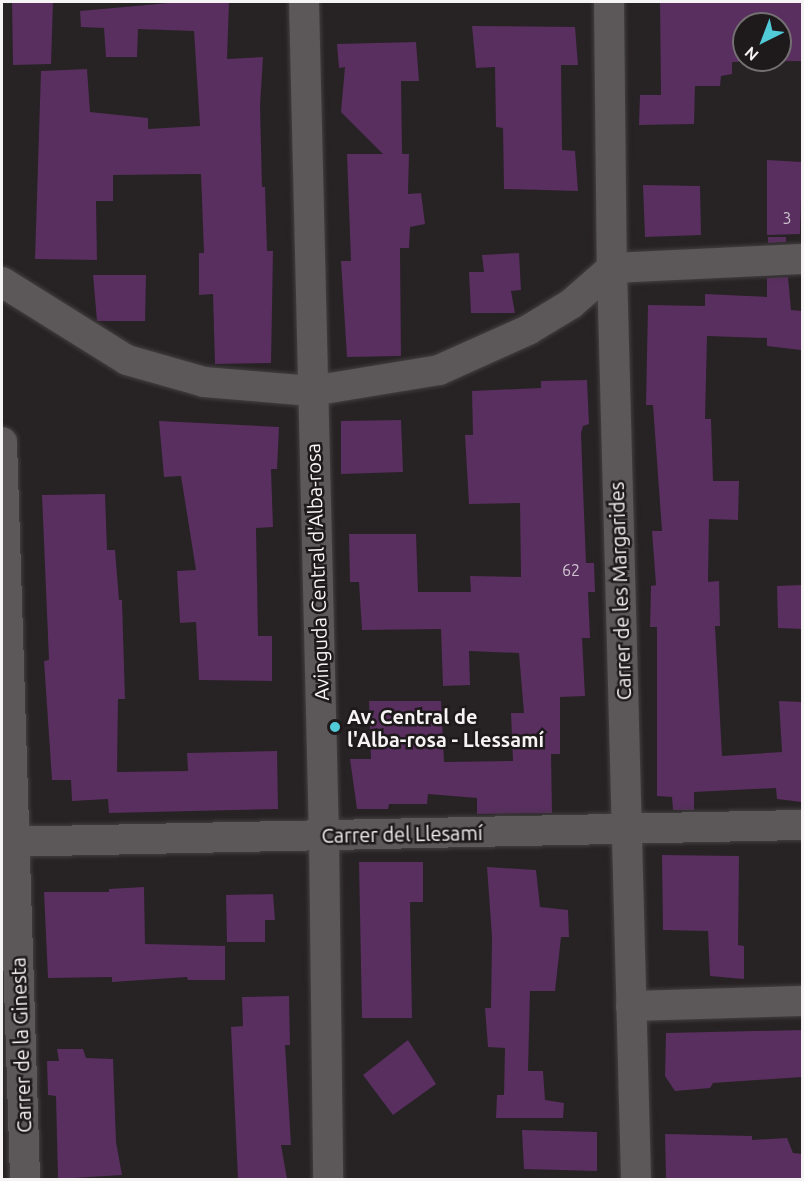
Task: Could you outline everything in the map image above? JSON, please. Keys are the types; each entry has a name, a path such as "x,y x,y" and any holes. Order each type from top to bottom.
{"street":[{"name":"Avinguda Central d'Alba-rosa","path":"304,2 324,836 328,1179"},
{"name":"Carrer de les Margarides","path":"609,2 612,268 636,1179"},
{"path":"2,282 127,360 215,384 312,391 440,370 528,330 571,304 612,268 802,259"},
{"name":"Carrer de la Ginesta","path":"2,442 9,842 25,1179"},
{"name":"Carrer del Llesamí","path":"9,842 627,831 802,825"},
{"path":"631,1006 802,1000"}],"building":[{"path":"12,2 53,2 51,64 13,65"},
{"path":"180,2 229,2 227,59 263,57 260,106 262,187 265,187 267,251 273,251 271,363 215,364 213,294 199,295 199,253 204,253 201,174 113,175 113,201 96,201 97,260 35,259 41,71 87,69 90,112 148,118 148,129 200,126 194,31 138,29 137,57 106,57 104,28 81,27 80,11"},
{"path":"660,2 801,2 802,61 792,61 792,12 732,12 732,74 721,76 720,86 695,86 694,124 639,125 640,95 661,95"},
{"path":"472,26 575,27 578,65 561,65 562,150 575,151 578,191 504,189 503,128 496,127 495,67 476,68"},
{"path":"416,42 419,81 401,81 402,154 409,154 408,194 421,193 425,224 410,227 409,248 400,248 401,356 347,357 341,261 351,261 347,154 383,154 341,112 345,67 339,68 337,44"},
{"path":"767,160 802,162 800,234 767,235"},
{"path":"643,185 700,186 701,235 645,237"},
{"path":"768,237 786,237 786,242 768,243"},
{"path":"519,253 521,290 511,291 515,313 471,313 469,272 484,272 482,255"},
{"path":"93,275 146,275 145,321 97,321"},
{"path":"788,277 791,310 802,311 801,350 767,346 767,338 707,336 705,419 711,419 713,481 739,481 738,520 709,519 708,582 719,581 720,626 715,626 722,756 782,752 779,701 802,702 802,802 777,799 776,788 694,792 694,810 673,810 672,797 657,796 657,627 650,627 651,586 656,585 652,531 662,531 653,405 646,405 648,305 705,306 705,294 767,297 767,278"},
{"path":"587,380 589,424 583,426 581,433 583,488 586,563 594,563 595,592 588,592 590,638 582,638 585,696 560,697 560,754 551,754 552,813 477,814 477,798 428,794 427,804 389,804 388,809 357,809 350,759 371,759 369,701 441,701 444,762 513,761 511,713 524,713 519,653 469,651 470,685 443,686 441,629 362,630 359,582 350,582 349,534 416,534 418,592 471,592 470,576 521,577 520,503 469,504 465,435 473,435 472,391 541,388 541,381"},
{"path":"401,420 403,472 341,474 341,421"},
{"path":"159,421 279,427 277,469 271,469 273,527 256,528 258,636 272,636 272,681 199,680 196,622 180,623 177,571 196,570 181,476 164,477"},
{"path":"105,494 107,550 115,550 119,600 122,600 125,699 118,699 117,772 188,771 187,753 277,751 278,809 109,813 108,799 72,801 71,780 52,780 44,661 49,660 42,495"},
{"path":"802,585 802,629 778,628 777,586"},
{"path":"662,855 739,856 738,945 744,946 744,979 710,976 708,931 663,930"},
{"path":"359,862 423,862 423,902 410,902 412,1018 362,1018"},
{"path":"487,867 536,870 540,907 568,910 569,937 561,937 555,991 530,991 528,1071 543,1071 545,1100 564,1103 563,1118 496,1118 497,1095 504,1095 505,1048 488,1047 485,1008 491,1008 492,937"},
{"path":"144,887 145,944 225,946 225,980 188,980 187,977 112,982 112,977 48,978 44,892 109,892 109,889"},
{"path":"273,894 275,920 265,920 265,942 227,942 226,895"},
{"path":"289,996 290,1045 285,1045 291,1145 281,1145 287,1179 238,1179 231,1027 243,1026 242,997"},
{"path":"802,1030 802,1077 713,1083 710,1088 675,1091 665,1076 666,1033"},
{"path":"408,1040 436,1084 393,1115 363,1075"},
{"path":"57,1049 83,1049 86,1058 113,1059 116,1142 122,1175 58,1179 56,1096 48,1095 47,1061 59,1061"},
{"path":"522,1130 597,1132 597,1171 524,1169"},
{"path":"665,1134 752,1136 752,1140 787,1138 793,1153 802,1154 802,1179 666,1179"}],"place":[{"name":"Av. Central de l'Alba-rosa - Llessamí","path":"335,727"}]}
